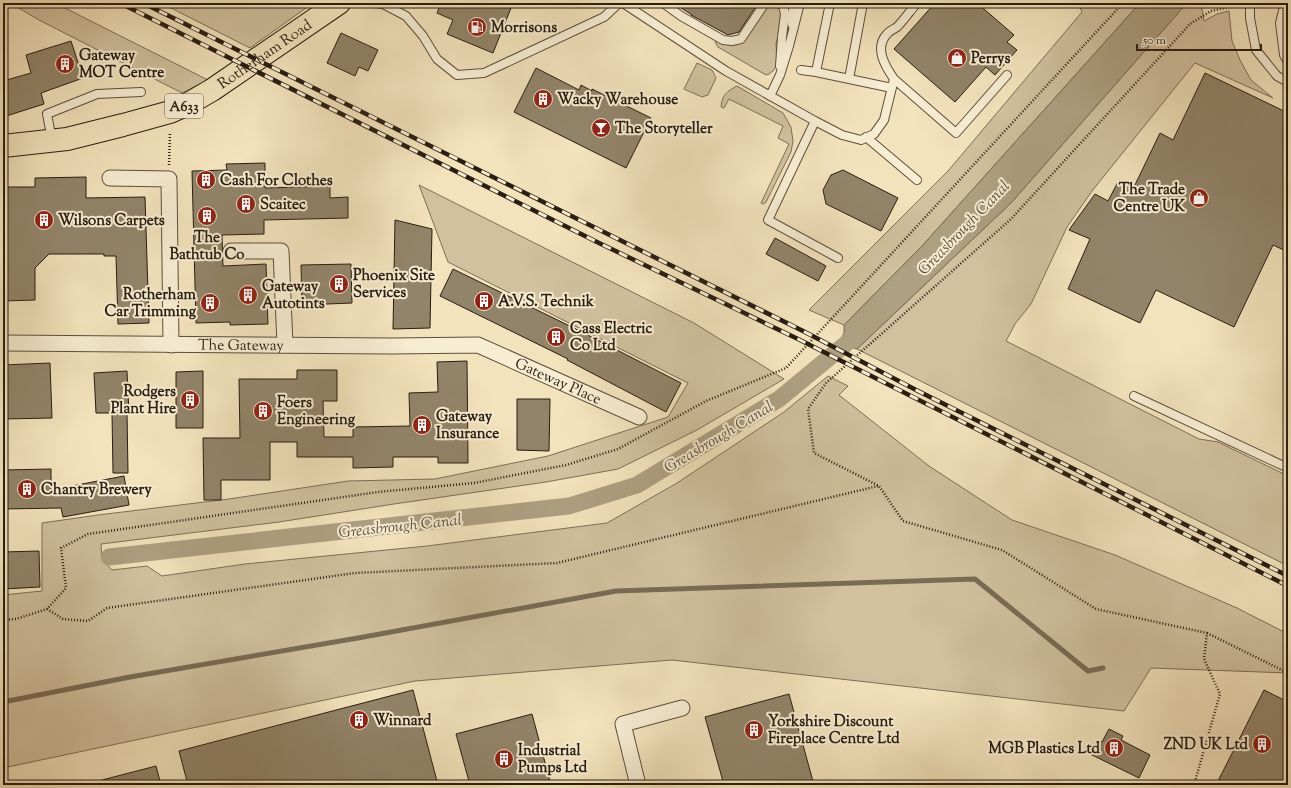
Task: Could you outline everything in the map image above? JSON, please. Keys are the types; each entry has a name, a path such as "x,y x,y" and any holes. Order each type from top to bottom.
{"main road":[{"name":"Rotherham Road","path":"3,146 67,139 170,112 188,104 212,90 340,3"}],"street":[{"path":"110,178 169,179 171,345"},
{"path":"231,251 281,251 285,345"},
{"name":"The Gateway","path":"3,343 391,346 478,344"},
{"name":"Gateway Place","path":"478,344 639,417"},
{"path":"638,785 623,724 682,708"}],"lane":[{"path":"373,3 382,4 406,16 423,36 436,59 457,75 484,73 604,17 619,3"},
{"path":"623,3 726,71 815,121 842,134 861,140 874,134 884,120 894,78"},
{"path":"663,3 681,16 723,40 732,41 741,39 765,3"},
{"path":"778,3 783,6 785,14 781,44 780,75"},
{"path":"789,46 793,5 790,3"},
{"path":"770,96 780,75 800,3"},
{"path":"816,72 830,3"},
{"path":"849,79 864,3"},
{"path":"917,3 897,27 888,33 882,40 881,52 884,65 894,78 956,133 1007,75"},
{"path":"1250,3 1250,18 1256,50 1276,76 1288,82"},
{"path":"1285,3 1280,23 1284,55 1288,62"},
{"path":"801,70 892,88"},
{"path":"52,141 47,114 97,94 141,92"},
{"path":"815,121 768,220 838,258"},
{"path":"866,137 917,180"},
{"path":"1134,396 1288,468"}],"path":[{"path":"3,620 16,619 47,609 66,588 61,548 88,534 378,492 474,483 566,465 618,449 706,401 786,368 1123,3"},
{"path":"1244,3 1211,12 1190,24 1011,219 826,383 808,409 814,453 879,486 903,521 1002,550 1096,608 1207,633 1288,673"},
{"path":"169,179 170,112"},
{"path":"47,609 63,619 88,621 107,608 355,573 557,563 879,486"},
{"path":"1194,785 1220,694 1204,659 1207,633"}],"shaded area":[{"path":"10,3 55,3 208,80 182,93 39,20"},
{"path":"161,3 313,3 250,48"},
{"path":"770,3 782,9 781,28 776,43 777,65 773,71 766,75 718,47 715,42 740,43 747,37"},
{"path":"1078,3 1140,3 922,246 844,325 809,310 948,171 1082,12"},
{"path":"1187,3 1201,3 1204,21 1217,14 1229,11 1232,41 1240,60 1251,80 1273,98 1195,63 1092,191 1067,227 1031,304 1015,324 1006,341 1199,439 1218,442 1288,476 1288,566 857,349 1011,203"},
{"path":"697,63 712,70 716,78 708,95 702,97 684,89"},
{"path":"737,86 783,113 791,127 793,141 791,152 766,202 763,204 761,203 789,144 778,138 783,126 729,99 724,108 721,107 726,94"},
{"path":"419,185 694,323 784,379 697,430 618,469 546,482 279,522 101,544 102,559 112,570 147,566 162,576 245,564 427,546 607,523 677,483 784,412 828,376 848,386 839,395 929,466 1012,520 1115,555 1237,608 1288,634 1288,673 1151,668 1124,711 672,660 415,681 3,768 3,595 42,591 42,523 229,499 348,481 435,479 548,456 668,417 688,383 448,262"}],"water":[{"path":"1140,3 1187,3 1011,203 857,349 839,343 844,333 844,325 922,246"}],"building":[{"name":"Morrisons","path":"441,3 513,3 493,53 447,34 453,20 437,13"},
{"path":"674,3 758,3 739,32 728,35 691,15"},
{"name":"Perrys","path":"935,3 977,3 1014,35 1007,42 1017,50 995,75 986,67 955,102 894,49"},
{"path":"341,33 378,50 368,71 359,67 355,76 327,63"},
{"path":"71,41 83,78 41,93 44,104 3,117 3,81 31,73 26,55"},
{"name":"The Storyteller","path":"536,68 579,90 581,85 592,91 592,89 651,118 626,168 514,112"},
{"name":"The Trade Centre UK","path":"1205,73 1288,113 1288,252 1273,245 1234,327 1156,290 1140,323 1068,289 1090,239 1069,230 1095,194 1108,201 1119,180 1134,187 1160,133 1173,140"},
{"path":"265,163 265,188 330,186 330,198 348,197 348,218 264,220 264,234 222,235 223,266 266,264 268,324 230,325 230,322 196,323 192,171 227,170 226,164"},
{"path":"843,170 898,198 881,231 826,204 823,190 831,175"},
{"path":"86,177 86,198 145,197 149,323 118,324 116,256 104,256 104,254 49,254 35,268 35,300 3,301 3,187 35,187 35,178"},
{"path":"395,220 432,229 430,328 393,329"},
{"path":"775,238 826,266 818,281 766,254"},
{"path":"351,264 352,303 302,305 301,265"},
{"path":"453,269 582,332 681,383 666,412 567,360 568,359 440,296"},
{"path":"467,361 468,463 438,463 438,457 393,457 393,467 353,468 353,457 297,457 297,442 270,442 270,480 221,480 221,500 204,500 203,438 240,438 239,379 297,379 297,370 337,370 337,401 323,401 324,437 353,437 353,427 410,426 409,393 438,392 437,362"},
{"path":"50,363 52,418 3,419 3,365"},
{"path":"127,371 129,412 127,412 128,473 113,473 112,413 96,413 94,373"},
{"name":"Rodgers Plant Hire","path":"203,371 203,428 176,428 176,372"},
{"path":"517,399 550,399 549,451 517,450"},
{"path":"51,469 51,490 124,476 129,505 63,517 61,508 3,509 3,470"},
{"path":"39,551 40,587 3,589 3,552"},
{"name":"Winnard","path":"413,690 438,785 188,785 179,751"},
{"name":"ZND UK Ltd","path":"1264,690 1288,702 1288,785 1216,785"},
{"name":"Yorkshire Discount Fireplace Centre Ltd","path":"789,694 814,785 724,785 705,717"},
{"name":"Industrial Pumps Ltd","path":"532,714 551,785 470,785 456,734"},
{"name":"MGB Plastics Ltd","path":"1109,729 1123,736 1121,740 1150,755 1139,778 1090,754 1097,740 1102,742"},
{"path":"156,766 161,785 102,785 102,780"}],"waterway":[{"name":"Greasbrough Canal","path":"109,557 569,506 637,485 779,399 862,330"},
{"path":"3,702 130,677 358,638 616,591 975,579 1088,671 1103,668"}],"railway":[{"path":"120,3 599,243 798,339 1288,586"},
{"path":"143,3 803,331 918,391 1288,576"}],"place":[{"name":"Morrisons","path":"477,27"},
{"name":"Perrys","path":"957,58"},
{"name":"Gateway MOT Centre","path":"65,64"},
{"name":"Wacky Warehouse","path":"543,99"},
{"name":"The Storyteller","path":"601,128"},
{"name":"Cash For Clothes","path":"206,180"},
{"name":"The Trade Centre UK","path":"1199,198"},
{"name":"Scaitec","path":"246,204"},
{"name":"The Bathtub Co","path":"207,216"},
{"name":"Wilsons Carpets","path":"44,220"},
{"name":"Phoenix Site Services","path":"339,284"},
{"name":"Gateway Autotints","path":"248,295"},
{"name":"A.V.S. Technik","path":"484,301"},
{"name":"Rotherham Car Trimming","path":"210,303"},
{"name":"Cass Electric Co Ltd","path":"556,337"},
{"name":"Rodgers Plant Hire","path":"190,400"},
{"name":"Foers Engineering","path":"263,411"},
{"name":"Gateway Insurance","path":"422,425"},
{"name":"Chantry Brewery","path":"27,489"},
{"name":"Winnard","path":"359,720"},
{"name":"Yorkshire Discount Fireplace Centre Ltd","path":"754,730"},
{"name":"ZND UK Ltd","path":"1262,744"},
{"name":"MGB Plastics Ltd","path":"1114,748"},
{"name":"Industrial Pumps Ltd","path":"504,759"}]}
